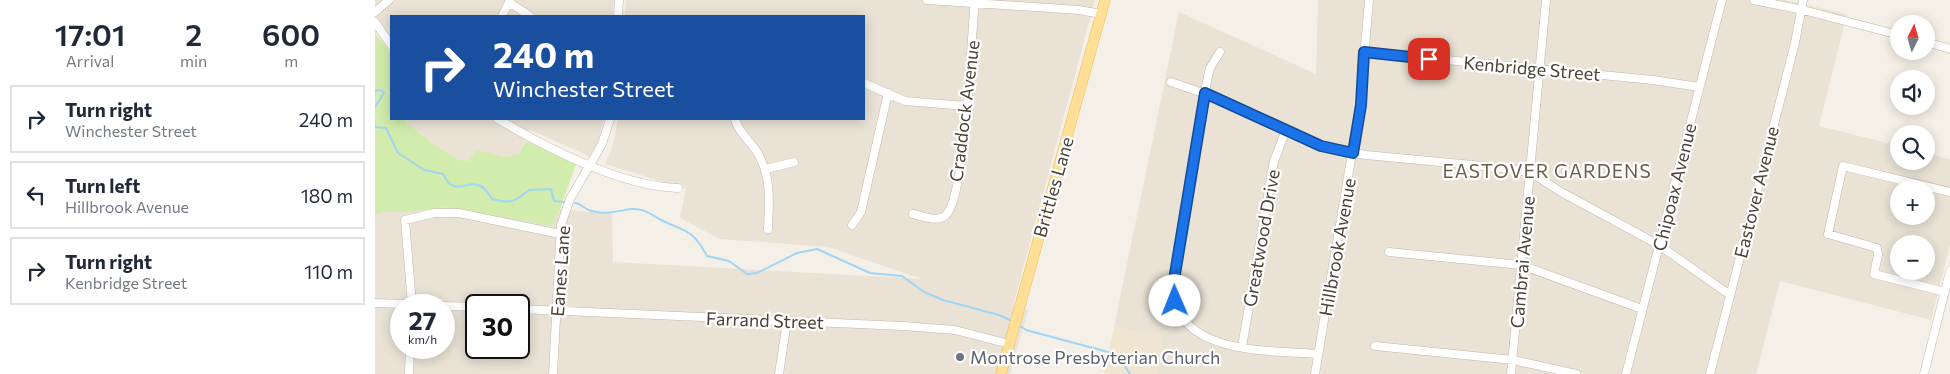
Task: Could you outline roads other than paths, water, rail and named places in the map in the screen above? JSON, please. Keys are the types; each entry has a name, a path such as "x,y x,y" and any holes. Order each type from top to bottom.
{"main road":[{"name":"Brittles Lane","path":"1001,374 1105,0"}],"street":[{"path":"375,12 389,0"},
{"path":"618,15 619,0"},
{"path":"927,0 1079,10 1101,14"},
{"name":"Hillbrook Avenue","path":"1315,374 1361,105 1369,0"},
{"name":"Cambrai Avenue","path":"1511,374 1546,0"},
{"name":"Chipoax Avenue","path":"1625,374 1722,0"},
{"path":"1754,0 1803,10 1890,33"},
{"name":"Eastover Avenue","path":"1710,374 1803,10 1803,0"},
{"path":"503,15 510,2 529,15"},
{"name":"Craddock Avenue","path":"913,214 935,219 942,218 949,210 954,195 961,155 975,2"},
{"path":"375,22 390,44"},
{"path":"1935,45 1950,49"},
{"path":"1220,52 1210,68 1174,280 1174,296 1178,310 1195,330 1224,345 1319,354"},
{"name":"Kenbridge Street","path":"1364,52 1653,80 1699,87"},
{"path":"1171,82 1205,93 1321,146 1353,153 1530,172 1561,192 1659,245 1730,295"},
{"path":"865,83 911,102 966,106"},
{"path":"852,225 861,212 888,93"},
{"path":"500,120 590,166 652,185 678,188"},
{"name":"Eanes Lane","path":"553,374 560,234 565,213 603,144 610,120"},
{"path":"735,120 741,133 766,169 769,184 768,229"},
{"name":"Greatwood Drive","path":"1242,347 1274,162 1286,130"},
{"path":"766,169 794,162"},
{"path":"1945,292 1874,274 1878,255 1877,248 1827,234 1843,166 1950,192"},
{"path":"411,294 405,220 434,213 459,214 560,234"},
{"path":"1389,252 1521,265 1642,309"},
{"path":"1924,374 1950,271"},
{"path":"375,303 390,303"},
{"name":"Farrand Street","path":"530,309 944,329 969,333 1009,344"},
{"path":"779,374 787,321"},
{"path":"1375,346 1513,360 1577,374"},
{"path":"409,374 410,359"}],"waterway":[{"path":"375,91 381,90 384,93 375,107"},
{"path":"375,127 386,128 398,153 424,170 443,174 449,183 455,186 475,184 486,190 492,199 508,202 520,197 529,190 551,189 554,201 564,202"},
{"path":"575,203 602,213 631,209 646,211 692,235 707,256 729,261 747,274 757,273 797,253 817,249 870,273 902,276 924,292 943,300 999,315 1010,320"},
{"path":"1020,326 1026,330 1108,352 1119,357 1130,374"}],"place":[{"name":"Montrose Presbyterian Church","path":"960,357"}],"district":[{"name":"EASTOVER GARDENS","path":"1547,170"}]}
